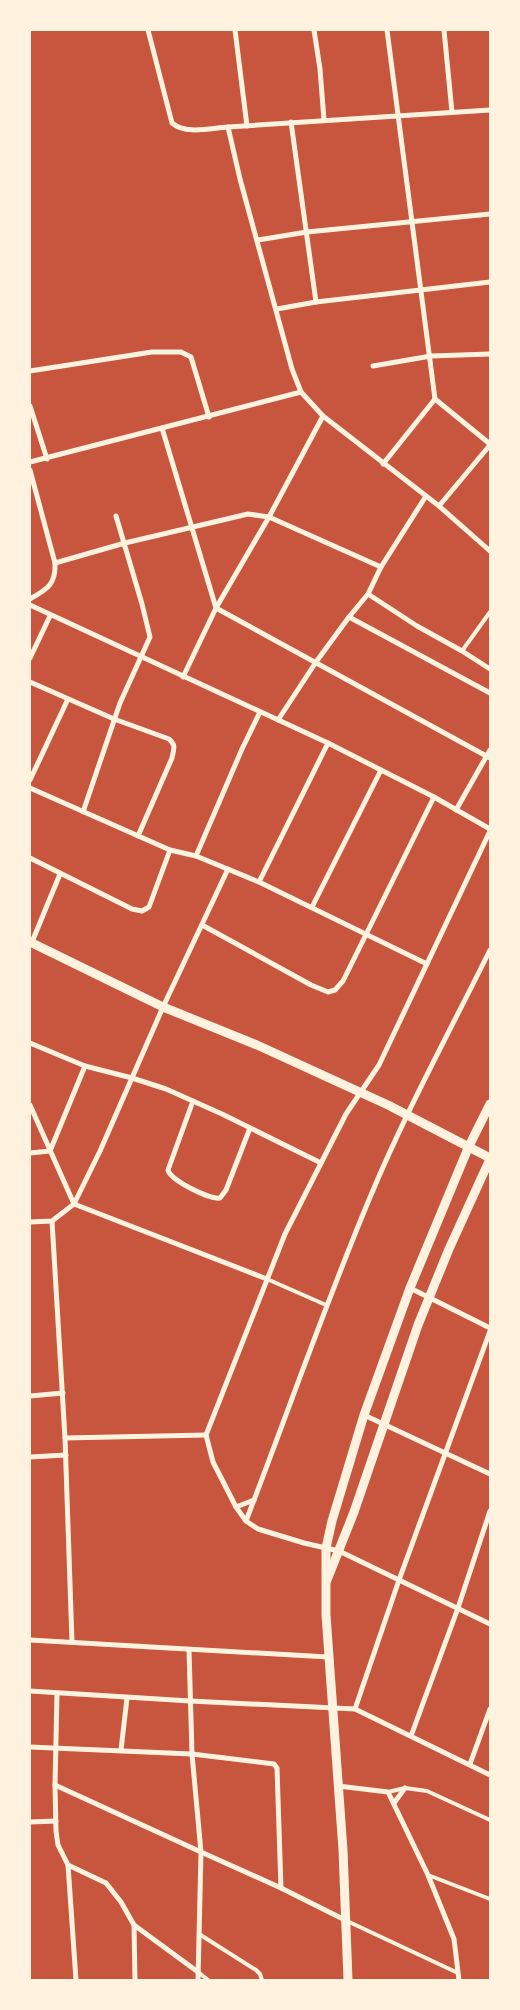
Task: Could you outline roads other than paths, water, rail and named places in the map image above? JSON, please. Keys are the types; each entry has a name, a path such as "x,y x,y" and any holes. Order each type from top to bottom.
{"street":[{"path":"153,30 148,30 172,123 180,128 247,126 490,110"},
{"path":"234,30 247,126"},
{"path":"314,30 320,69 324,120"},
{"path":"383,464 435,399 431,356 410,221 387,30"},
{"path":"444,30 452,112"},
{"path":"290,122 316,302"},
{"path":"228,127 292,369 302,392 323,416 439,506 490,551"},
{"path":"258,240 307,232 490,214"},
{"path":"277,310 316,302 490,282"},
{"path":"30,371 152,352 181,352 191,357 209,417"},
{"path":"373,366 431,356 490,354"},
{"path":"30,462 302,392"},
{"path":"435,399 490,444 439,506"},
{"path":"30,406 47,458"},
{"path":"183,677 216,608 269,517 323,416"},
{"path":"162,428 193,526 216,608 488,757"},
{"path":"30,470 55,563 56,576 48,588 30,599"},
{"path":"278,720 316,662 368,594 381,567 426,496"},
{"path":"55,563 125,543 240,515 269,517 381,567"},
{"path":"83,812 114,719 140,655 150,637 116,516"},
{"path":"368,594 417,626 490,669"},
{"path":"30,605 50,616 140,655 183,677 328,743 434,797 490,830 379,1065 346,1114 285,1234 206,1435 213,1462 236,1507 246,1521 258,1529 339,1552 490,1624"},
{"path":"30,658 50,616"},
{"path":"349,617 490,694"},
{"path":"30,682 114,719 173,742 174,748 138,836"},
{"path":"30,780 68,699"},
{"path":"196,856 260,712"},
{"path":"259,882 328,743"},
{"path":"456,810 488,757 490,750"},
{"path":"312,907 381,770"},
{"path":"30,788 170,850 196,856 259,882 427,964"},
{"path":"202,925 286,972 328,992 335,990 342,981 434,797"},
{"path":"30,858 132,909 142,911 149,908 170,850"},
{"path":"30,1222 52,1221 74,1204 228,869"},
{"path":"60,874 31,942 164,1007 257,1045 408,1114 490,1158 449,1249 406,1357 339,1552 327,1580"},
{"path":"246,1521 326,1304 370,1196 408,1114 490,950"},
{"path":"30,1043 85,1066 132,1078 192,1101 321,1163"},
{"path":"50,1151 85,1066"},
{"path":"192,1101 168,1170 173,1178 212,1199 220,1198 226,1190 250,1128"},
{"path":"348,1980 334,1708 328,1657 326,1548 332,1521 364,1414 410,1288 469,1146 490,1104"},
{"path":"30,1106 74,1204 267,1279"},
{"path":"30,1153 50,1151"},
{"path":"52,1221 66,1456 72,1642"},
{"path":"354,1709 490,1330 410,1288"},
{"path":"30,1396 63,1393"},
{"path":"364,1414 490,1474"},
{"path":"65,1438 206,1435"},
{"path":"30,1457 66,1456"},
{"path":"236,1507 254,1500"},
{"path":"411,1736 458,1608 490,1511"},
{"path":"30,1640 328,1657"},
{"path":"189,1650 192,1754 201,1852 198,1980"},
{"path":"30,1691 127,1698 354,1709 490,1775"},
{"path":"57,1694 55,1748 56,1821 58,1845 68,1865 76,1980"},
{"path":"121,1750 127,1698"},
{"path":"470,1764 490,1709"},
{"path":"30,1747 192,1754 276,1765 281,1888"},
{"path":"55,1785 281,1888 345,1920"},
{"path":"338,1786 388,1792 428,1875 454,1940 459,1980"},
{"path":"394,1803 405,1788"},
{"path":"30,1822 56,1821"},
{"path":"68,1865 106,1883 121,1902 134,1925 198,1972"},
{"path":"134,1925 135,1980"}],"lane":[{"path":"462,651 490,612"},
{"path":"267,1279 326,1304"},
{"path":"388,1792 405,1788 427,1792 490,1820"},
{"path":"428,1875 490,1898"},
{"path":"345,1920 458,1973"},
{"path":"199,1934 256,1970 262,1980"},
{"path":"198,1972 208,1980"}]}
